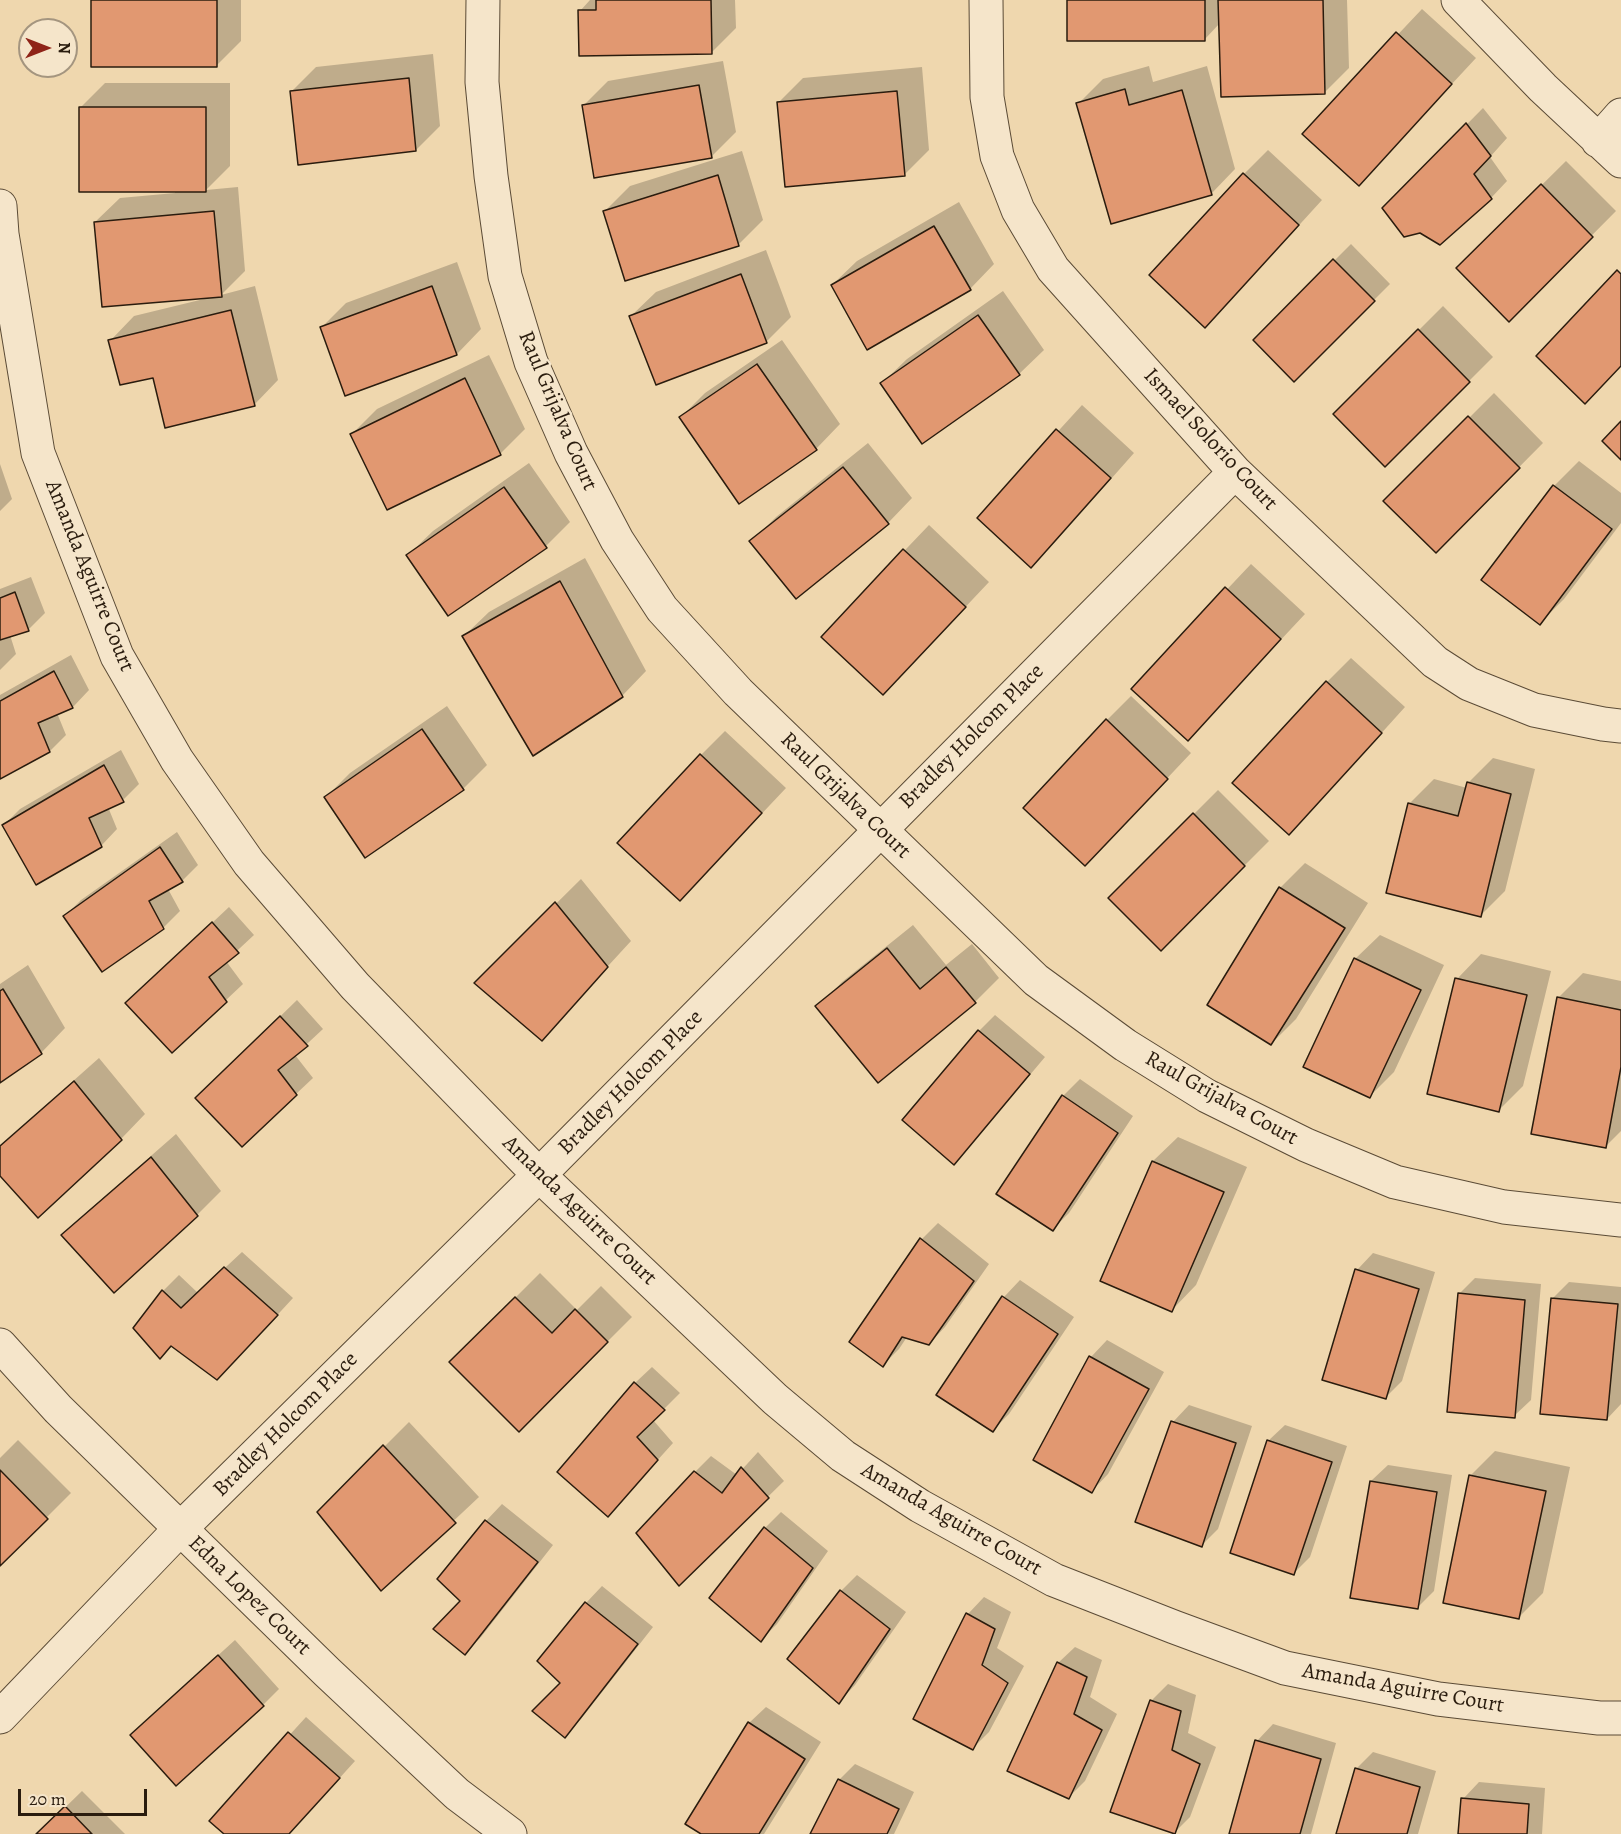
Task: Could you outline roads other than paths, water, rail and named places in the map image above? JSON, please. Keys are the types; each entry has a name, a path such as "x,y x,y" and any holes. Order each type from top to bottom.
{"street":[{"name":"Raul Grijalva Court","path":"483,0 482,82 491,176 505,276 531,362 571,453 617,540 662,609 738,692 1036,980 1125,1045 1207,1096 1306,1145 1395,1182 1504,1207 1621,1220"},
{"name":"Ismael Solorio Court","path":"986,0 987,97 997,156 1018,210 1053,269 1235,472 1434,662 1469,684 1534,710 1621,726"},
{"path":"1458,0 1543,88 1610,151 1621,115"},
{"name":"Amanda Aguirre Court","path":"0,206 2,234 38,453 117,656 177,760 249,863 355,986 539,1175 775,1400 843,1456 920,1506 1054,1580 1285,1668 1438,1699 1599,1718 1621,1718"},
{"name":"Bradley Holcom Place","path":"0,1717 180,1529 539,1175 1235,472"},
{"name":"Edna Lopez Court","path":"0,1345 58,1409 327,1672 449,1786 510,1834"}]}
